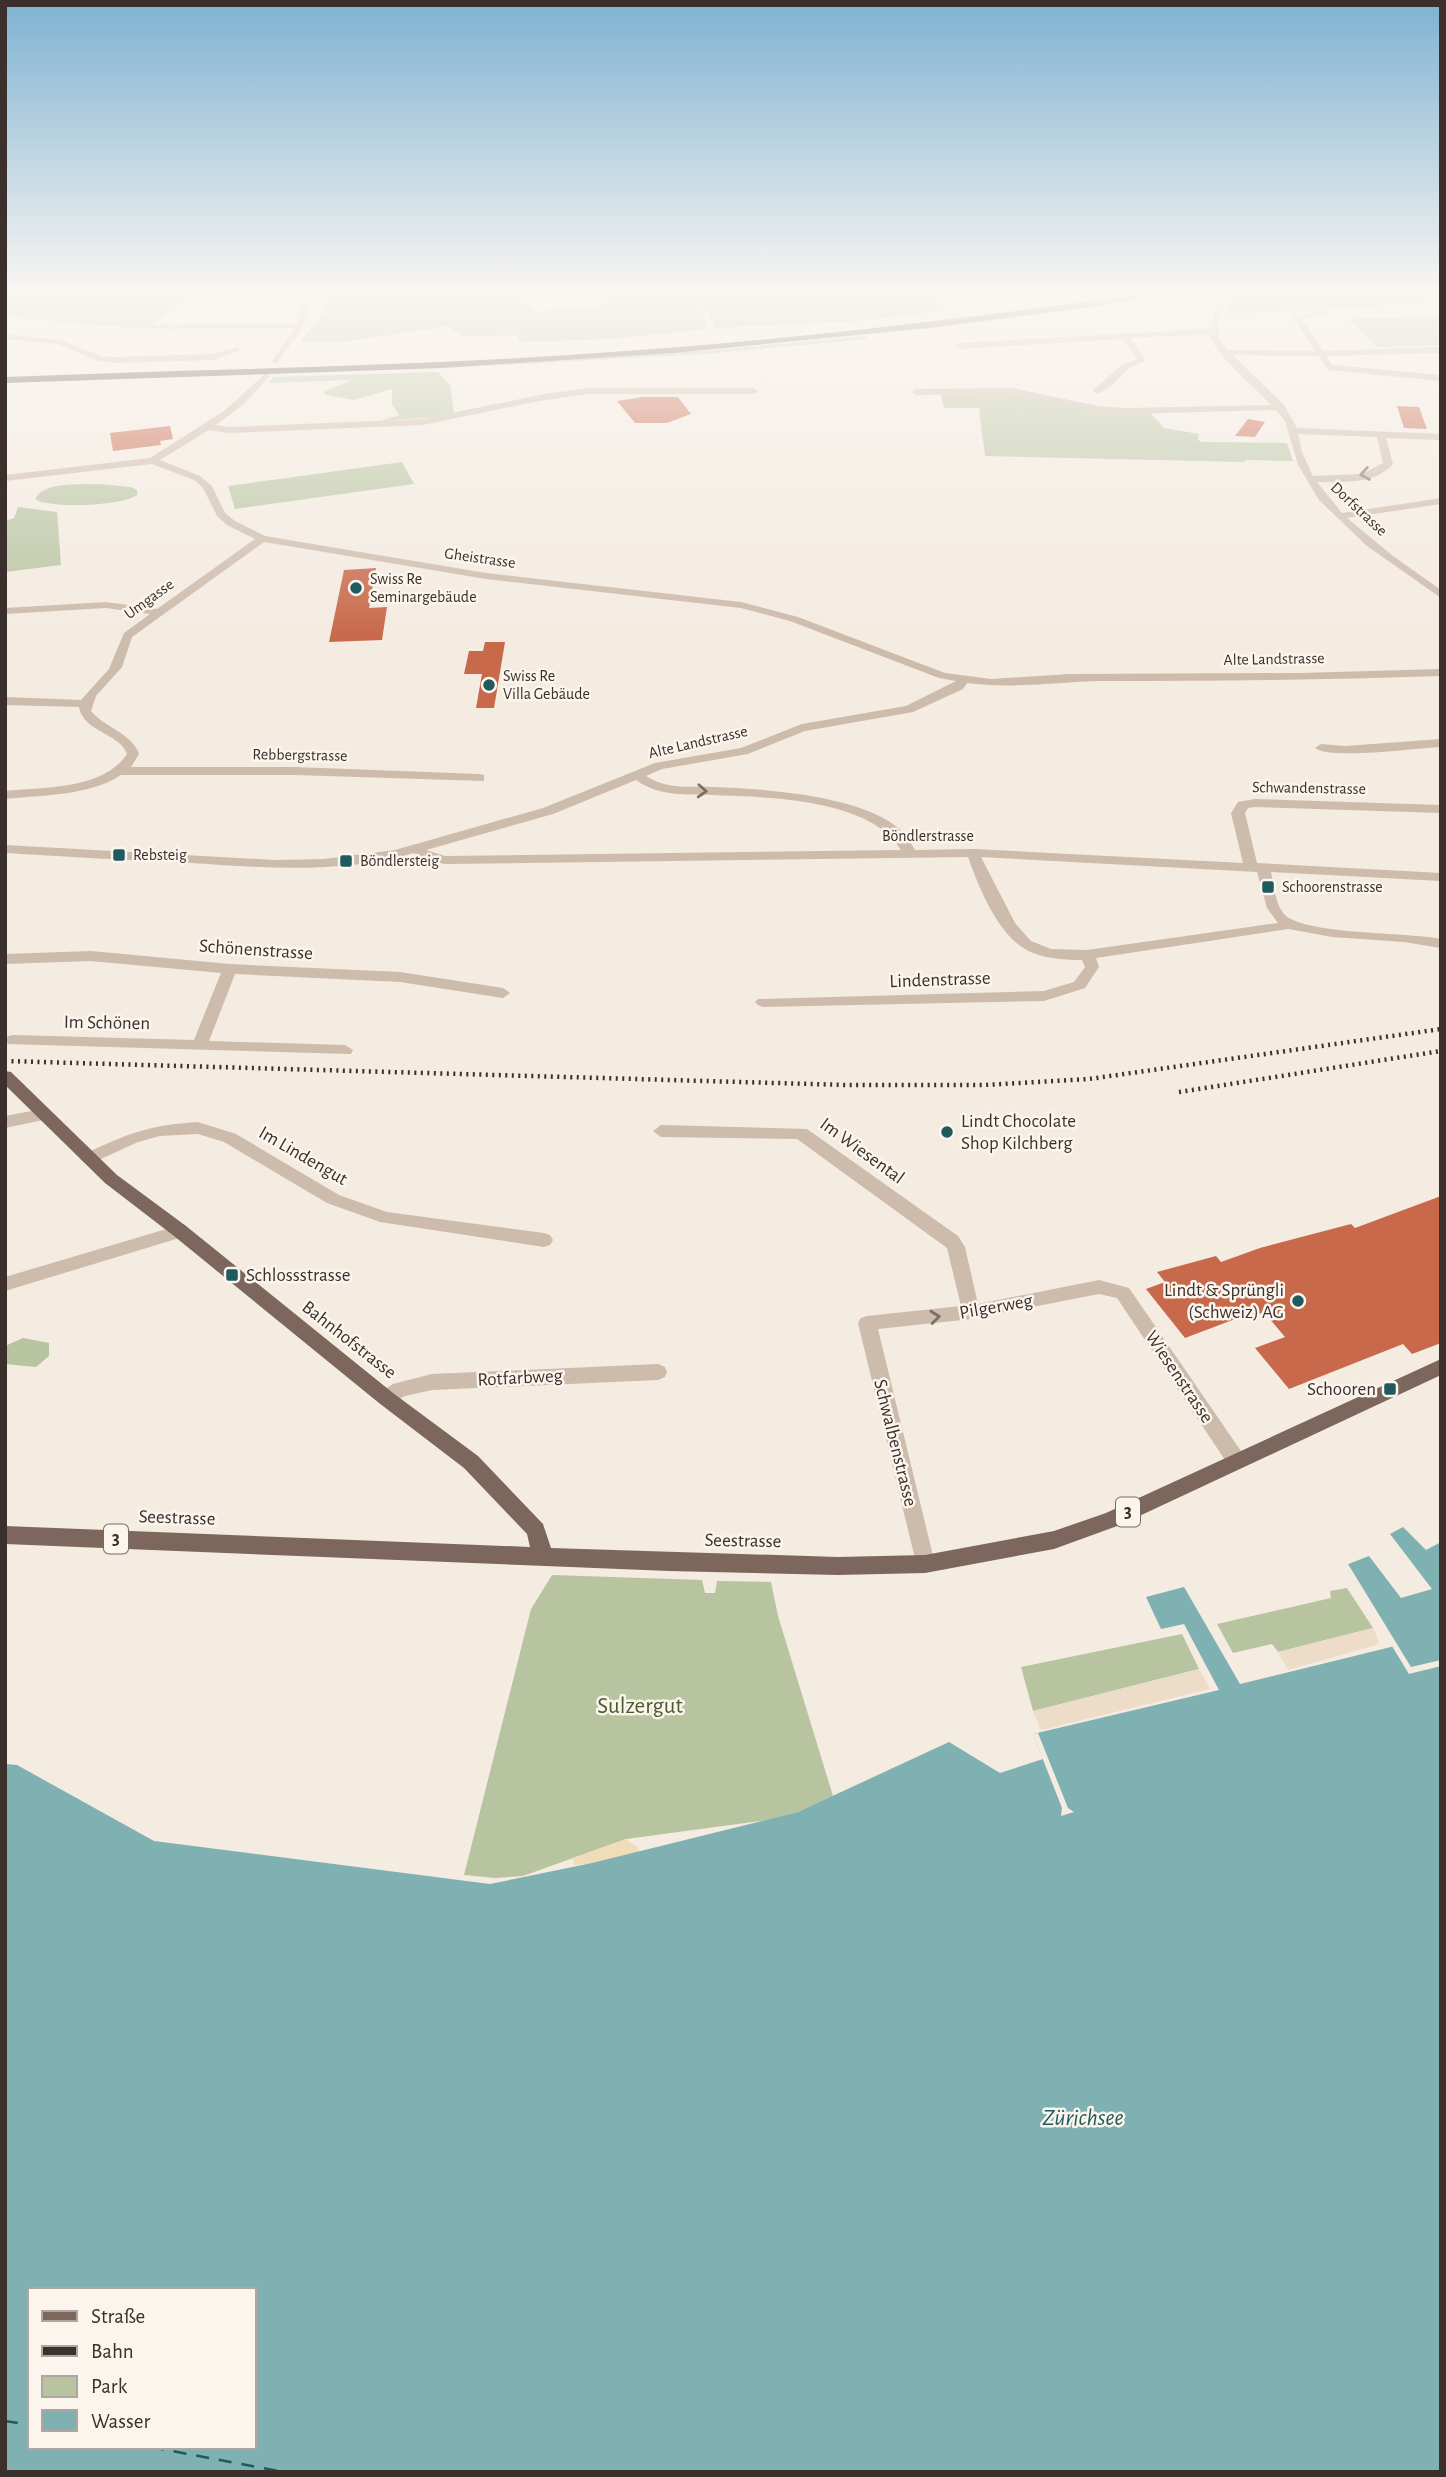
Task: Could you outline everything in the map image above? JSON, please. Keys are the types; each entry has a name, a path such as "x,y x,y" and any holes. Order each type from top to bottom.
{"main road":[{"name":"Bahnhofstrasse","path":"5,1076 89,1159 386,1398 471,1462 506,1495 537,1530 543,1556"},
{"name":"Seestrasse","path":"5,1535 669,1562 826,1566 925,1564 1054,1540 1113,1519 1441,1366"}],"street":[{"path":"5,478 153,461 210,427 239,406"},
{"path":"210,427 229,430 422,422 503,406"},
{"path":"1082,406 1126,411 1282,407"},
{"name":"Dorfstrasse","path":"1282,407 1292,424 1297,451 1323,499 1384,553 1441,595"},
{"path":"1293,431 1441,437"},
{"path":"1310,479 1364,475 1380,471 1388,464 1381,435"},
{"name":"Gheistrasse","path":"153,461 197,478 206,486 222,514 231,523 262,539 486,576 741,605 794,619 962,681"},
{"path":"1341,516 1441,501"},
{"name":"Umgasse","path":"85,704 119,662 124,638 262,539"},
{"path":"5,611 106,605 158,612"},
{"name":"Alte Landstrasse","path":"5,849 276,864 346,861 418,849 548,811 659,766 744,751 802,728 909,709 959,686 962,681 991,683 1069,678 1300,677 1441,672"},
{"path":"5,701 85,704 85,711 93,721 130,745 133,750 132,759 120,771 94,782 5,795"},
{"path":"1321,748 1345,750 1441,743"},
{"name":"Rebbergstrasse","path":"120,771 294,771 479,778"},
{"path":"637,775 652,785 667,789 775,795 840,807 878,820 907,843 910,853"},
{"name":"Schwandenstrasse","path":"1257,868 1238,813 1243,804 1441,809"},
{"name":"Böndlerstrasse","path":"418,849 424,855 445,860 973,853 1441,877"},
{"path":"973,853 1018,940 1037,950 1063,956 1280,928 1287,924"},
{"path":"1257,868 1275,912 1287,924 1322,931 1411,937 1441,944"},
{"name":"Lindenstrasse","path":"763,1002 1044,996 1079,987 1089,977 1092,967 1087,955"},
{"name":"Schönenstrasse","path":"5,959 91,956 230,969 400,977 503,993"},
{"path":"200,1044 230,969"},
{"name":"Im Schönen","path":"13,1040 345,1050"},
{"path":"5,1122 42,1115"},
{"name":"Im Lindengut","path":"89,1159 132,1138 160,1130 198,1128 230,1138 333,1199 386,1219 544,1240"},
{"name":"Im Wiesental","path":"661,1131 801,1133 953,1241 971,1312"},
{"path":"5,1284 180,1231"},
{"name":"Pilgerweg","path":"867,1323 971,1312 1099,1287 1123,1293"},
{"name":"Wiesenstrasse","path":"1123,1293 1236,1460"},
{"name":"Schwalbenstrasse","path":"867,1323 925,1564"},
{"name":"Rotfarbweg","path":"386,1398 400,1389 432,1382 658,1372"}],"green space":[{"path":"393,406 453,406 454,413 439,417 380,421 399,415"},
{"path":"943,406 1081,406 1150,413 1164,428 1199,434 1198,440 1202,442 1287,443 1293,461 985,456 979,408 944,408"},
{"path":"402,462 414,484 235,509 228,486"},
{"path":"98,484 131,487 137,490 137,495 117,502 86,505 54,504 35,499 46,489 54,487"},
{"path":"18,507 57,512 61,565 5,572 5,521 14,518"},
{"path":"23,1338 49,1343 49,1356 36,1367 5,1364 5,1346"},
{"name":"Sulzergut","path":"552,1575 702,1580 705,1593 715,1593 717,1581 771,1582 778,1616 833,1796 798,1812 767,1820 626,1839 523,1876 495,1878 464,1875 531,1609"},
{"path":"1347,1588 1373,1628 1278,1652 1272,1644 1233,1653 1217,1624 1331,1598 1330,1591"},
{"path":"1182,1634 1199,1669 1033,1711 1021,1667"}],"sand":[{"path":"626,1839 638,1848 639,1853 606,1863 574,1865 573,1858"}],"shaded area":[{"path":"1373,1628 1379,1642 1376,1645 1288,1670 1278,1652"},
{"path":"1199,1669 1210,1689 1041,1730 1033,1711"}],"water":[{"name":"Zürichsee","path":"1403,1527 1426,1550 1441,1542 1441,2472 5,2472 5,1764 17,1765 154,1841 490,1884 592,1863 798,1812 949,1742 1000,1773 1043,1759 1033,1734 1219,1690 1184,1624 1161,1629 1146,1597 1184,1587 1240,1684 1395,1646 1346,1565 1369,1556 1401,1598 1432,1589 1390,1534"}],"pier":[{"path":"1348,1564 1411,1667 1441,1660 1441,1666 1409,1674 1343,1566"},
{"path":"1038,1733 1068,1808 1074,1812 1061,1816 1062,1808 1033,1734"}],"building":[{"path":"621,406 685,406 691,414 667,423 635,423"},
{"path":"1397,406 1419,407 1427,429 1404,428"},
{"path":"1248,419 1265,422 1255,437 1235,436"},
{"path":"170,426 173,439 160,441 161,445 113,451 110,433"},
{"name":"Swiss Re Seminargebäude","path":"376,568 369,608 387,607 382,640 329,642 344,570"},
{"name":"Swiss Re Villa Gebäude","path":"485,642 505,642 494,708 476,708 482,674 464,674 469,651 483,651"},
{"name":"Lindt & Sprüngli (Schweiz) AG","path":"1441,1196 1441,1343 1412,1354 1403,1344 1289,1389 1255,1348 1285,1337 1264,1312 1254,1316 1251,1313 1185,1338 1146,1289 1165,1282 1157,1272 1216,1256 1221,1262 1260,1248 1351,1224 1355,1228"}],"ferry route":[{"path":"5,2421 28,2425"},
{"path":"162,2449 284,2472"}],"railway":[{"path":"5,1061 846,1085 984,1085 1089,1079 1441,1029"},
{"path":"1179,1092 1441,1051"}],"place":[{"name":"Swiss Re Seminargebäude","path":"356,588"},
{"name":"Swiss Re Villa Gebäude","path":"489,685"},
{"name":"Rebsteig","path":"119,855"},
{"name":"Böndlersteig","path":"346,861"},
{"name":"Schoorenstrasse","path":"1268,887"},
{"name":"Lindt Chocolate Shop Kilchberg","path":"947,1132"},
{"name":"Schlossstrasse","path":"232,1275"},
{"name":"Lindt & Sprüngli (Schweiz) AG","path":"1298,1301"},
{"name":"Schooren","path":"1390,1389"}]}
